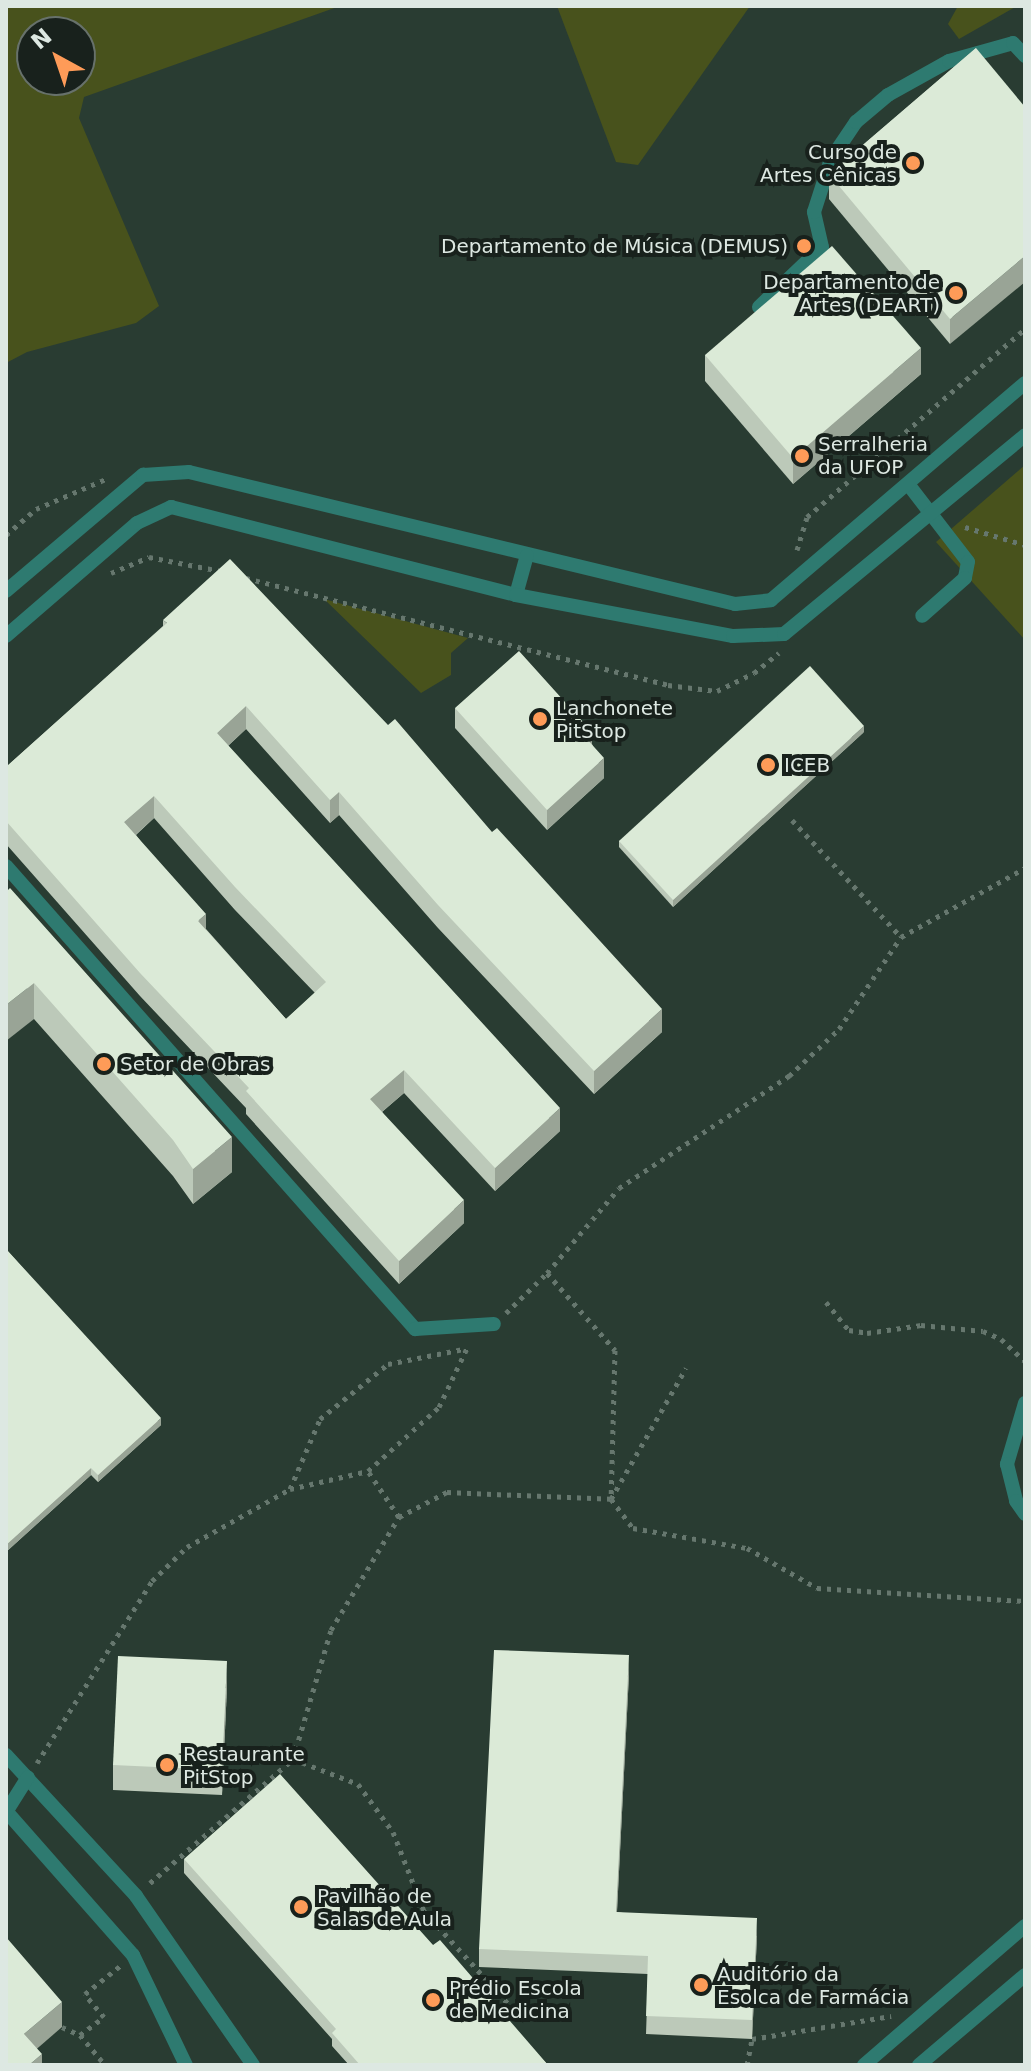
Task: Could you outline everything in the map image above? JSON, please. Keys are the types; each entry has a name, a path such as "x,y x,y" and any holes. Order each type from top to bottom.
{"lane":[{"path":"759,307 822,247 814,212 831,159 856,122 888,95 949,61 1013,43 1025,56"},
{"path":"6,591 143,475 189,472 735,604 771,600 1025,383"},
{"path":"6,636 137,523 171,507 516,595 733,636 784,634 931,516 1025,435"},
{"path":"908,484 968,562 965,578 922,616"},
{"path":"516,595 527,555"},
{"path":"6,866 415,1329 494,1324"},
{"path":"1025,1403 1007,1464 1016,1501 1025,1514"},
{"path":"6,1755 136,1896 250,2064"},
{"path":"28,1777 6,1812 133,1955 186,2065"},
{"path":"864,2065 1025,1926"},
{"path":"919,2065 1025,1975"}],"path":[{"path":"791,558 799,547 807,517 1025,329"},
{"path":"6,535 36,509 120,475"},
{"path":"931,516 1025,545"},
{"path":"792,820 901,937"},
{"path":"547,1273 615,1350 611,1499 633,1528 747,1548 817,1588 1025,1601"},
{"path":"826,1302 849,1330 867,1333 921,1325 983,1331 1001,1339 1025,1361"},
{"path":"290,1489 320,1419 331,1409 388,1364 465,1349"},
{"path":"611,1499 686,1368"},
{"path":"368,1471 399,1517"},
{"path":"136,1896 293,1759 331,1630 399,1517 447,1492 611,1499"},
{"path":"293,1759 358,1784 393,1832 424,1911 520,2017"},
{"path":"80,2035 104,2017 85,1994 133,1955"},
{"path":"747,2065 752,2039 927,2010"},
{"path":"62,2027 80,2035 105,2065"}],"green space":[{"path":"6,6 340,6 96,93 96,16 16,16 16,96 87,96 79,118 159,306 136,323 27,352 6,363"},
{"path":"557,6 750,6 638,165 616,162"},
{"path":"958,6 1017,6 959,39 948,24"},
{"path":"1025,465 1025,640 936,542"},
{"path":"324,599 468,638 451,653 451,675 421,693"}],"building":[{"path":"976,48 1025,107 1025,256 950,319 829,174"},
{"path":"832,246 921,348 793,458 705,355"},
{"path":"230,559 388,725 395,719 492,832 497,828 662,1009 594,1071 438,905 339,792 330,800 246,706 217,733 560,1108 495,1168 404,1070 370,1099 464,1200 399,1261 246,1091 249,1088 140,973 6,821 6,767 167,623 163,620","holes":["154,796 326,982 286,1019 198,921 206,914 124,822"]},
{"path":"519,651 592,732 586,738 604,758 547,810 455,708"},
{"name":"ICEB","path":"810,666 864,726 673,900 619,841"},
{"path":"10,888 232,1137 193,1169 173,1140 34,983 6,1005 6,892"},
{"path":"6,1249 161,1418 98,1475 91,1468 6,1545"},
{"path":"494,1650 629,1655 616,1912 757,1918 752,2020 646,2016 648,1956 479,1949"},
{"path":"118,1656 227,1661 222,1770 113,1765"},
{"path":"280,1774 433,1945 440,1940 548,2065 360,2065 332,2033 336,2029 184,1859"},
{"path":"6,1937 62,2002 24,2034 42,2054 29,2065 6,2065"}],"place":[{"name":"Curso de Artes Cênicas","path":"913,163"},
{"name":"Departamento de Música (DEMUS)","path":"804,246"},
{"name":"Departamento de Artes (DEART)","path":"956,293"},
{"name":"Serralheria da UFOP","path":"802,456"},
{"name":"Lanchonete PitStop","path":"540,719"},
{"name":"ICEB","path":"768,765"},
{"name":"Setor de Obras","path":"104,1064"},
{"name":"Restaurante PitStop","path":"167,1765"},
{"name":"Pavilhão de Salas de Aula","path":"301,1907"},
{"name":"Auditório da Esolca de Farmácia","path":"701,1985"},
{"name":"Prédio Escola de Medicina","path":"433,2000"}]}
